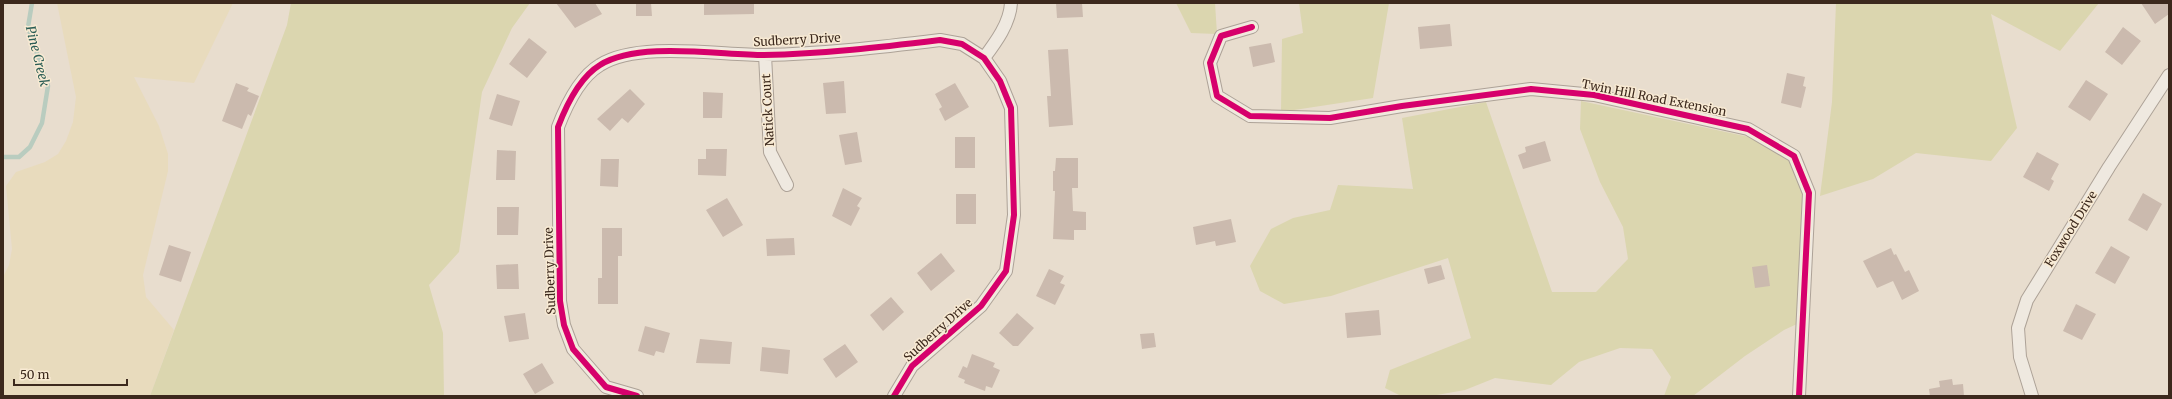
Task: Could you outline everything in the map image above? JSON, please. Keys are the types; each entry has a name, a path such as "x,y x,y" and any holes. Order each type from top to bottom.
{"street":[{"path":"984,58 992,47 1010,14 1012,3"},
{"name":"Twin Hill Road Extension","path":"1252,27 1220,36 1210,63 1217,96 1250,116 1330,118 1402,106 1531,89 1594,96 1748,129 1794,156 1809,193 1799,396"},
{"name":"Sudberry Drive","path":"637,396 606,387 573,349 564,325 560,301 558,127 567,102 583,81 599,65 622,56 646,52 765,54 940,40 962,44 984,58 1000,80 1011,108 1014,215 1006,271 981,306 912,366 894,396"},
{"name":"Natick Court","path":"765,54 770,152 787,185"},
{"name":"Foxwood Drive","path":"2032,396 2019,350 2018,328 2027,300 2109,167 2169,75"}],"shaded area":[{"path":"57,3 233,3 194,83 134,77 159,126 168,154 168,171 143,275 146,297 174,330 150,396 3,396 3,277 9,265 12,249 6,186 16,172 45,162 58,154 66,141 73,122 76,97"},
{"path":"291,3 530,3 512,28 482,92 459,252 429,285 443,333 444,396 150,396 287,25"},
{"path":"1176,3 1215,3 1217,34 1191,33"},
{"path":"1299,3 1389,3 1373,98 1281,112 1282,39 1303,33"},
{"path":"1836,3 2099,3 2060,51 1991,14 2017,128 1991,161 1916,153 1873,179 1820,196 1832,102"},
{"path":"1581,101 1749,137 1792,162 1804,194 1797,324 1784,330 1745,356 1693,396 1664,396 1671,377 1652,349 1620,348 1579,362 1551,385 1495,378 1465,390 1431,396 1401,396 1385,388 1390,370 1471,338 1448,258 1331,296 1284,304 1260,291 1250,266 1271,229 1293,218 1330,210 1338,185 1413,189 1402,118 1486,102 1552,292 1596,292 1628,259 1623,227 1600,182 1580,129"}],"building":[{"path":"556,3 595,3 602,14 575,28"},
{"path":"636,3 651,3 652,16 636,16"},
{"path":"704,3 754,3 754,14 704,15"},
{"path":"1056,3 1082,3 1083,17 1057,18"},
{"path":"2141,3 2169,3 2169,14 2155,24"},
{"path":"1450,24 1452,46 1420,49 1418,27"},
{"path":"2123,27 2141,41 2122,65 2105,52"},
{"path":"529,38 547,52 527,78 509,64"},
{"path":"1271,43 1275,62 1253,67 1249,47"},
{"path":"1068,49 1073,125 1049,127 1047,96 1051,96 1048,50"},
{"path":"1787,73 1805,77 1803,86 1806,87 1801,108 1781,103"},
{"path":"2086,80 2108,94 2090,121 2068,107"},
{"path":"844,81 846,113 826,114 823,83"},
{"path":"236,83 249,88 247,91 259,96 251,116 248,114 242,129 222,121"},
{"path":"955,83 969,107 945,121 939,109 942,107 935,94"},
{"path":"630,89 645,104 628,123 622,118 610,131 597,119"},
{"path":"703,92 723,93 722,118 703,118"},
{"path":"497,94 520,101 512,126 489,119"},
{"path":"857,132 862,162 845,165 839,135"},
{"path":"955,137 975,137 975,168 955,168"},
{"path":"1545,141 1551,161 1523,169 1518,155 1526,152 1525,147"},
{"path":"706,149 727,149 726,176 698,175 698,159 706,159"},
{"path":"497,150 516,151 515,180 496,180"},
{"path":"2037,152 2059,164 2051,179 2054,181 2049,191 2023,177"},
{"path":"1056,158 1078,158 1078,188 1072,188 1073,211 1086,212 1086,230 1074,230 1074,240 1053,239 1055,191 1053,191 1053,171 1055,171"},
{"path":"601,159 619,159 618,187 600,186"},
{"path":"843,188 862,198 857,206 860,208 851,226 832,216"},
{"path":"2143,193 2162,204 2147,231 2128,220"},
{"path":"956,194 976,194 976,224 956,224"},
{"path":"727,198 743,225 723,237 706,210"},
{"path":"497,207 519,207 518,235 497,235"},
{"path":"1231,219 1236,242 1216,246 1215,241 1196,245 1193,227"},
{"path":"602,228 622,228 622,256 618,256 618,304 598,304 598,278 602,278"},
{"path":"794,238 795,255 767,256 766,239"},
{"path":"169,245 191,252 181,282 159,275"},
{"path":"2111,246 2130,257 2115,284 2095,273"},
{"path":"1891,248 1894,255 1896,254 1905,272 1909,270 1919,291 1902,300 1893,281 1877,288 1863,261"},
{"path":"941,253 955,271 931,291 917,273"},
{"path":"518,264 519,289 497,289 496,265"},
{"path":"1441,265 1445,279 1428,284 1424,269"},
{"path":"1767,265 1770,286 1755,288 1752,267"},
{"path":"1049,269 1064,276 1060,283 1065,285 1055,305 1036,296"},
{"path":"891,297 904,312 883,331 870,315"},
{"path":"2076,304 2096,314 2082,340 2063,331"},
{"path":"1379,310 1381,335 1347,338 1345,313"},
{"path":"525,313 529,339 509,342 504,316"},
{"path":"1017,313 1034,328 1018,346 1013,346 999,333"},
{"path":"645,326 670,333 664,353 656,351 654,356 638,351"},
{"path":"1154,333 1156,347 1142,349 1140,334"},
{"path":"700,339 732,342 730,364 696,363"},
{"path":"845,344 858,362 836,378 823,359"},
{"path":"762,347 790,350 788,374 760,371"},
{"path":"972,354 995,363 993,367 1000,370 992,388 986,386 985,391 964,383 965,380 958,377 963,366 967,368"},
{"path":"542,363 554,383 535,394 523,374"},
{"path":"1952,379 1953,385 1963,384 1964,396 1930,396 1929,389 1940,387 1939,381"}],"waterway":[{"name":"Pine Creek","path":"3,157 19,157 30,147 42,123 48,86 28,27 32,3"}],"cycle path":[{"path":"1252,27 1221,36 1210,63 1217,96 1250,116 1330,118 1402,106 1531,89 1594,95 1748,129 1794,156 1809,193 1799,396"},
{"path":"637,396 606,387 573,349 564,325 560,301 558,127 565,110 580,84 600,65 616,58 635,53 679,51 764,55 852,50 940,40 962,44 984,58 1000,81 1011,108 1014,215 1006,271 981,306 912,366 894,396"}]}
